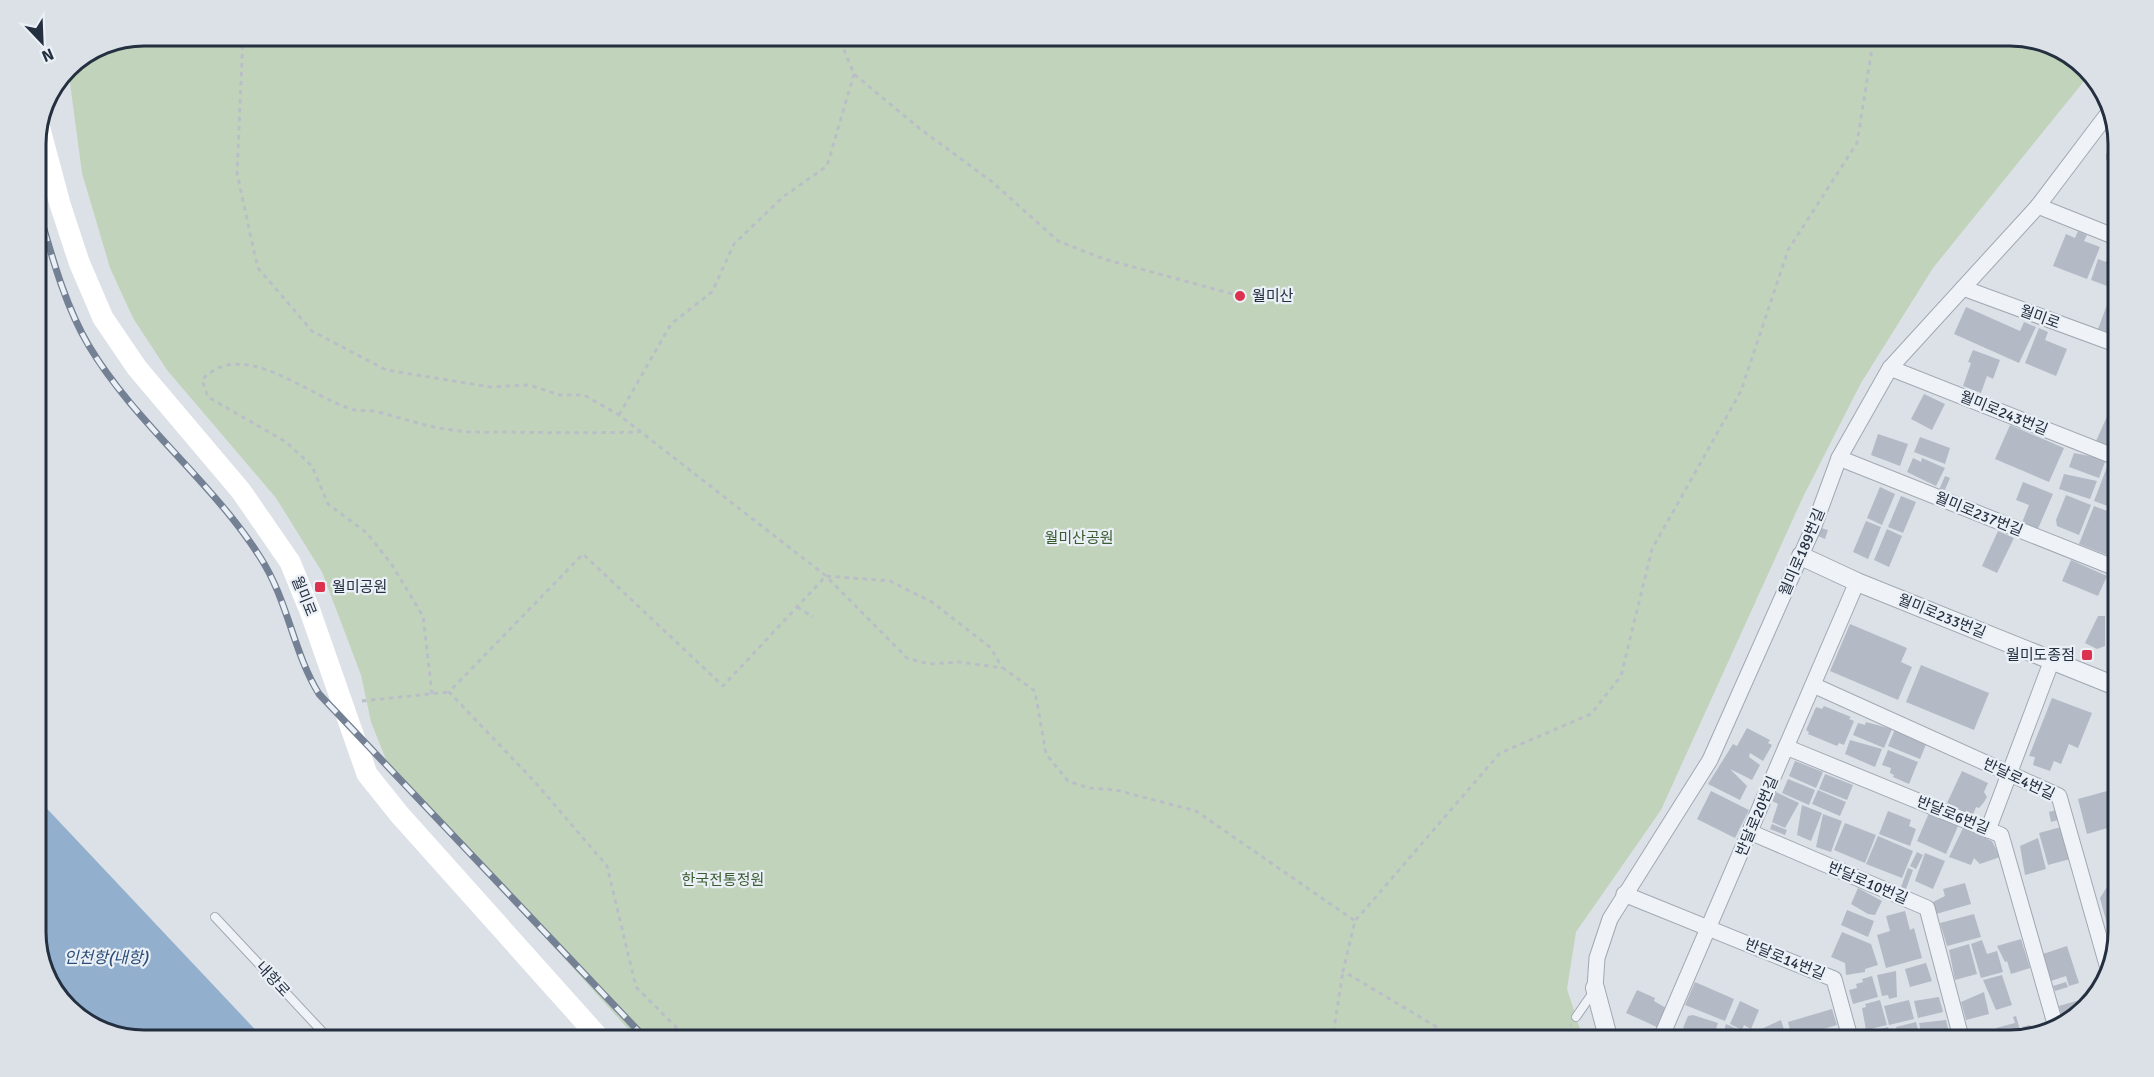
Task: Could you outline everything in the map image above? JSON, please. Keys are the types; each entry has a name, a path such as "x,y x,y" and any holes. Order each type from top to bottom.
{"main road":[{"name":"월미로","path":"47,155 79,262 103,318 137,368 241,491 290,562 367,774 399,814 592,1030"}],"street":[{"name":"월미로189번길","path":"1606,1030 1595,988 1597,958 1610,919 1710,759 1801,556 1839,458 1890,368 2038,206 2104,119"},
{"path":"2038,206 2107,234"},
{"name":"월미로","path":"1963,288 2107,341"},
{"name":"월미로243번길","path":"1890,368 2107,454"},
{"name":"월미로237번길","path":"1839,458 2108,565"},
{"name":"월미로233번길","path":"1801,556 1857,582 2108,683"},
{"name":"반달로20번길","path":"1665,1030 1857,582"},
{"path":"1988,830 2052,660"},
{"name":"반달로4번길","path":"1813,685 2059,796 2104,956"},
{"name":"반달로6번길","path":"1786,747 2001,836 2054,1019"},
{"name":"반달로10번길","path":"1750,832 1927,908 1959,1030"},
{"path":"1624,894 1709,928"},
{"name":"반달로14번길","path":"1709,928 1834,979 1848,1030"}],"lane":[{"name":"내항로","path":"215,917 321,1030"},
{"path":"1576,1017 1595,988"}],"path":[{"path":"243,46 237,173 253,248 258,268 312,331 386,370 491,387 530,385 560,395 584,395 619,415 826,576 907,658 929,664 959,662 1003,668"},
{"path":"842,46 854,74 919,128 991,181 1058,241 1104,258 1240,296"},
{"path":"1334,1030 1355,921 1500,753 1591,714 1621,676 1652,549 1741,391 1788,250 1857,143 1872,46"},
{"path":"619,415 671,324 712,292 734,244 783,197 827,166 854,74"},
{"path":"432,693 423,616 392,565 367,533 327,504 312,466 286,442 208,397 202,380 212,368 231,363 257,368 284,376 355,410 375,411 414,423 455,431 564,434 640,432"},
{"path":"342,703 449,692 584,554 723,687 826,576"},
{"path":"826,576 890,581 932,602 991,648 1003,668 1035,691 1046,754 1068,781 1089,788 1116,789 1196,811 1355,921"},
{"path":"797,607 813,617"},
{"path":"449,692 535,782 607,866 636,987 679,1030"},
{"path":"1344,971 1443,1030"},
{"path":"1567,1030 1576,1017"}],"green space":[{"name":"월미산공원","path":"2009,46 2035,50 2053,57 2064,63 2084,81 1933,268 1861,383 1803,497 1661,810 1576,932 1567,989 1580,1030 629,1030 387,762 371,722 361,675 322,572 276,498 167,370 133,318 110,268 82,173 70,82 80,71 96,60 132,47"}],"water":[{"name":"인천항(내항)","path":"47,809 256,1030 126,1029 90,1014 71,997 57,976 48,951"}],"building":[{"path":"2078,231 2087,235 2084,241 2100,247 2087,279 2053,266 2066,234 2075,238"},
{"path":"2098,259 2106,262 2107,259 2107,286 2091,280"},
{"path":"2107,304 2107,332 2098,329"},
{"path":"1966,307 2020,331 2024,322 2036,327 2019,363 1954,334"},
{"path":"2039,328 2048,332 2045,340 2067,349 2056,376 2025,363"},
{"path":"1973,350 2000,360 1993,379 1987,376 1981,393 1963,386"},
{"path":"1924,394 1945,404 1932,430 1911,419"},
{"path":"2107,416 2107,445 2096,441"},
{"path":"2010,425 2064,448 2049,482 1995,459"},
{"path":"1878,434 1908,444 1900,466 1871,455"},
{"path":"1920,437 1950,448 1945,464 1914,452"},
{"path":"2074,453 2106,459 2099,478 2069,467"},
{"path":"1913,458 1921,462 1922,458 1945,468 1936,486 1907,472"},
{"path":"2107,467 2107,467 2107,506 2094,501"},
{"path":"2064,474 2097,481 2090,499 2059,489"},
{"path":"1945,476 1950,478 1944,492 1939,490"},
{"path":"2023,482 2053,494 2037,531 2021,525 2029,505 2016,500"},
{"path":"1880,487 1895,494 1882,525 1867,518"},
{"path":"2066,495 2091,505 2079,535 2057,526 2056,520"},
{"path":"1901,496 1916,502 1903,533 1888,527"},
{"path":"2094,506 2107,511 2107,555 2079,544"},
{"path":"1866,521 1881,527 1868,559 1853,552"},
{"path":"1821,528 1828,530 1825,539 1818,536"},
{"path":"1887,529 1902,536 1889,567 1874,560"},
{"path":"1998,531 2014,538 1997,573 1982,566"},
{"path":"2071,560 2107,576 2098,596 2062,581"},
{"path":"2098,616 2105,616 2105,646 2097,649 2085,643"},
{"path":"1850,624 1907,648 1901,662 1912,667 1898,700 1830,671"},
{"path":"1921,665 1989,693 1974,730 1906,702"},
{"path":"2052,698 2092,713 2078,748 2069,744 2061,764 2054,761 2050,771 2033,765 2035,757 2029,756"},
{"path":"1824,706 1851,717 1849,719 1854,721 1844,745 1839,743 1837,746 1808,734 1806,730 1816,707 1822,709"},
{"path":"1866,722 1892,729 1884,748 1853,735 1858,723 1865,725"},
{"path":"1747,728 1770,740 1768,743 1772,745 1763,761 1750,753 1749,757 1760,765 1752,780 1730,769 1747,786 1740,800 1708,784 1733,744 1737,746"},
{"path":"1895,729 1927,742 1920,759 1888,746"},
{"path":"1850,740 1882,749 1875,767 1845,754"},
{"path":"1888,750 1918,762 1909,784 1893,777 1894,775 1890,773 1891,768 1882,765"},
{"path":"1795,761 1823,772 1816,788 1789,776"},
{"path":"1962,771 1988,783 1984,792 1987,797 1979,808 1976,807 1973,815 1947,803"},
{"path":"1825,774 1853,785 1847,800 1819,789"},
{"path":"1788,779 1815,790 1809,805 1782,793"},
{"path":"1818,790 1846,802 1840,816 1812,804"},
{"path":"1711,791 1749,810 1735,838 1697,819"},
{"path":"1774,791 1799,803 1785,828 1772,822 1778,804 1770,800"},
{"path":"2108,791 2108,828 2087,834 2078,799"},
{"path":"1802,805 1822,813 1811,841 1797,835"},
{"path":"2056,810 2058,820 2051,822 2049,812"},
{"path":"1888,811 1911,820 1909,826 1916,829 1910,846 1879,834"},
{"path":"1929,813 1958,826 1946,854 1917,841"},
{"path":"1823,814 1842,821 1831,852 1816,847"},
{"path":"1845,823 1876,835 1865,863 1834,850"},
{"path":"1772,824 1787,830 1785,835 1770,829"},
{"path":"2061,827 2070,859 2048,865 2039,833"},
{"path":"1963,828 1992,841 2000,857 1980,864 1974,858 1971,865 1949,857"},
{"path":"1878,836 1913,851 1902,878 1866,864"},
{"path":"2038,838 2046,869 2025,875 2020,846"},
{"path":"1917,852 1923,855 1916,869 1910,866"},
{"path":"1925,853 1945,861 1933,889 1915,881"},
{"path":"1908,868 1913,870 1906,889 1901,887"},
{"path":"1965,883 1971,904 1936,914 1933,902 1945,896 1943,889"},
{"path":"2107,887 2108,924 2107,924 2100,898"},
{"path":"1858,888 1882,901 1875,915 1868,914 1851,904"},
{"path":"1847,910 1874,921 1868,937 1841,925"},
{"path":"1905,911 1910,930 1914,928 1922,958 1886,968 1877,935 1890,931 1886,916"},
{"path":"1974,914 1981,937 1947,946 1940,923"},
{"path":"1842,932 1871,944 1878,965 1865,969 1865,972 1846,975 1845,963 1831,957"},
{"path":"2021,939 2030,968 2011,974 2007,961 2005,962 1997,946"},
{"path":"1982,940 1987,954 1997,951 2003,972 1981,978 1971,944"},
{"path":"1969,944 1977,974 1955,980 1949,950"},
{"path":"2067,946 2079,983 2069,986 2066,976 2051,981 2043,954"},
{"path":"1926,963 1932,981 1910,987 1905,969"},
{"path":"1896,971 1897,997 1889,999 1888,995 1882,996 1877,975"},
{"path":"2002,975 2012,1005 1996,1010 1983,980"},
{"path":"1872,976 1878,997 1853,1004 1849,990 1857,988 1856,984 1863,982 1862,979"},
{"path":"1695,982 1734,999 1725,1021 1685,1005"},
{"path":"2066,982 2068,987 2055,991 2053,986"},
{"path":"1637,990 1655,998 1654,1001 1666,1008 1657,1027 1626,1013"},
{"path":"1984,992 1989,1014 1966,1020 1961,1002"},
{"path":"1939,997 1943,1012 1918,1018 1914,1001"},
{"path":"1880,1000 1887,1025 1866,1030 1862,1008 1866,1007 1865,1004"},
{"path":"1909,1000 1914,1019 1889,1025 1884,1006"},
{"path":"2081,1000 2061,1015 2059,1006"},
{"path":"1740,1001 1759,1010 1751,1029 1744,1025 1742,1030 1730,1024"},
{"path":"1832,1009 1837,1025 1820,1030 1790,1030 1788,1022"},
{"path":"1693,1015 1718,1023 1716,1030 1683,1028 1688,1016"},
{"path":"2016,1016 2020,1030 1997,1030 1996,1028 2015,1023 2013,1017"},
{"path":"1781,1020 1784,1030 1759,1030"},
{"path":"1946,1020 1948,1030 1921,1030 1919,1023"},
{"path":"1916,1022 1918,1030 1897,1030 1896,1027"},
{"path":"1726,1024 1739,1030 1724,1030"},
{"path":"2030,1025 2031,1028 2023,1030 2022,1027"}],"railway":[{"path":"47,239 64,293 89,346 128,401 220,503 260,557 270,574 303,661 319,694 638,1030"}],"place":[{"name":"월미산","path":"1240,296"},
{"name":"월미공원","path":"320,587"},
{"name":"월미도종점","path":"2087,655"}],"park label":[{"name":"한국전통정원","path":"723,880"}]}
